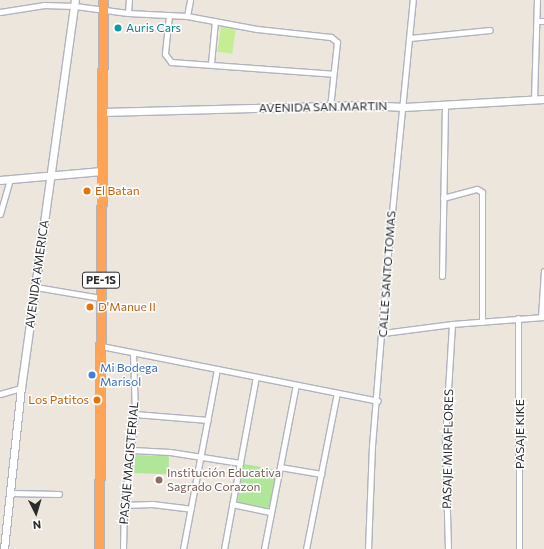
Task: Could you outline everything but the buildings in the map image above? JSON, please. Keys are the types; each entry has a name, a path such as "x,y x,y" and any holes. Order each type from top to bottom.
{"highway":[{"name":"PE-1S","path":"99,549 102,0"}],"street":[{"path":"128,14 129,0"},
{"path":"186,16 190,0"},
{"name":"CALLE SANTO TOMAS","path":"368,549 372,446 378,401 395,173 404,107 413,0"},
{"path":"534,100 537,0"},
{"path":"0,12 44,5 75,3 102,10 128,14 186,16 334,38 337,42 330,107"},
{"name":"AVENIDA AMERICA","path":"4,549 21,388 75,3"},
{"path":"169,15 165,54 167,59 171,62 211,63 333,74"},
{"path":"211,63 215,21"},
{"path":"537,21 544,21"},
{"path":"410,38 490,30"},
{"name":"AVENIDA SAN MARTIN","path":"102,112 330,107 404,107 544,99"},
{"path":"442,276 445,104"},
{"path":"0,180 102,171"},
{"path":"0,214 10,179"},
{"path":"443,198 477,189 482,192 482,322"},
{"path":"383,334 452,324 542,317 544,271"},
{"path":"35,287 101,298"},
{"name":"PASAJE KIKE","path":"518,318 520,549"},
{"name":"PASAJE MIRAFLORES","path":"448,549 445,439 452,324"},
{"path":"101,346 378,401"},
{"name":"PASAJE MAGISTERIAL","path":"123,549 124,505 132,450 135,414 133,353"},
{"path":"183,549 218,369"},
{"path":"224,549 256,377"},
{"path":"264,549 296,384"},
{"path":"0,394 21,388"},
{"path":"306,549 337,393"},
{"path":"135,414 208,420"},
{"path":"132,450 201,456 240,463"},
{"path":"280,466 321,474"},
{"path":"10,492 58,494"},
{"path":"124,505 152,504 191,509"},
{"path":"232,504 272,512"}],"green space":[{"path":"221,26 236,28 232,54 217,52"},
{"path":"135,455 169,456 168,474 134,473"},
{"path":"244,464 277,470 271,508 237,502"}],"place":[{"name":"Auris Cars","path":"118,28"},
{"name":"El Batan","path":"87,191"},
{"name":"D'Manue II","path":"90,307"},
{"name":"Mi Bodega Marisol","path":"92,375"},
{"name":"Los Patitos","path":"97,400"},
{"name":"Institución Educativa Sagrado Corazon","path":"159,480"}]}
